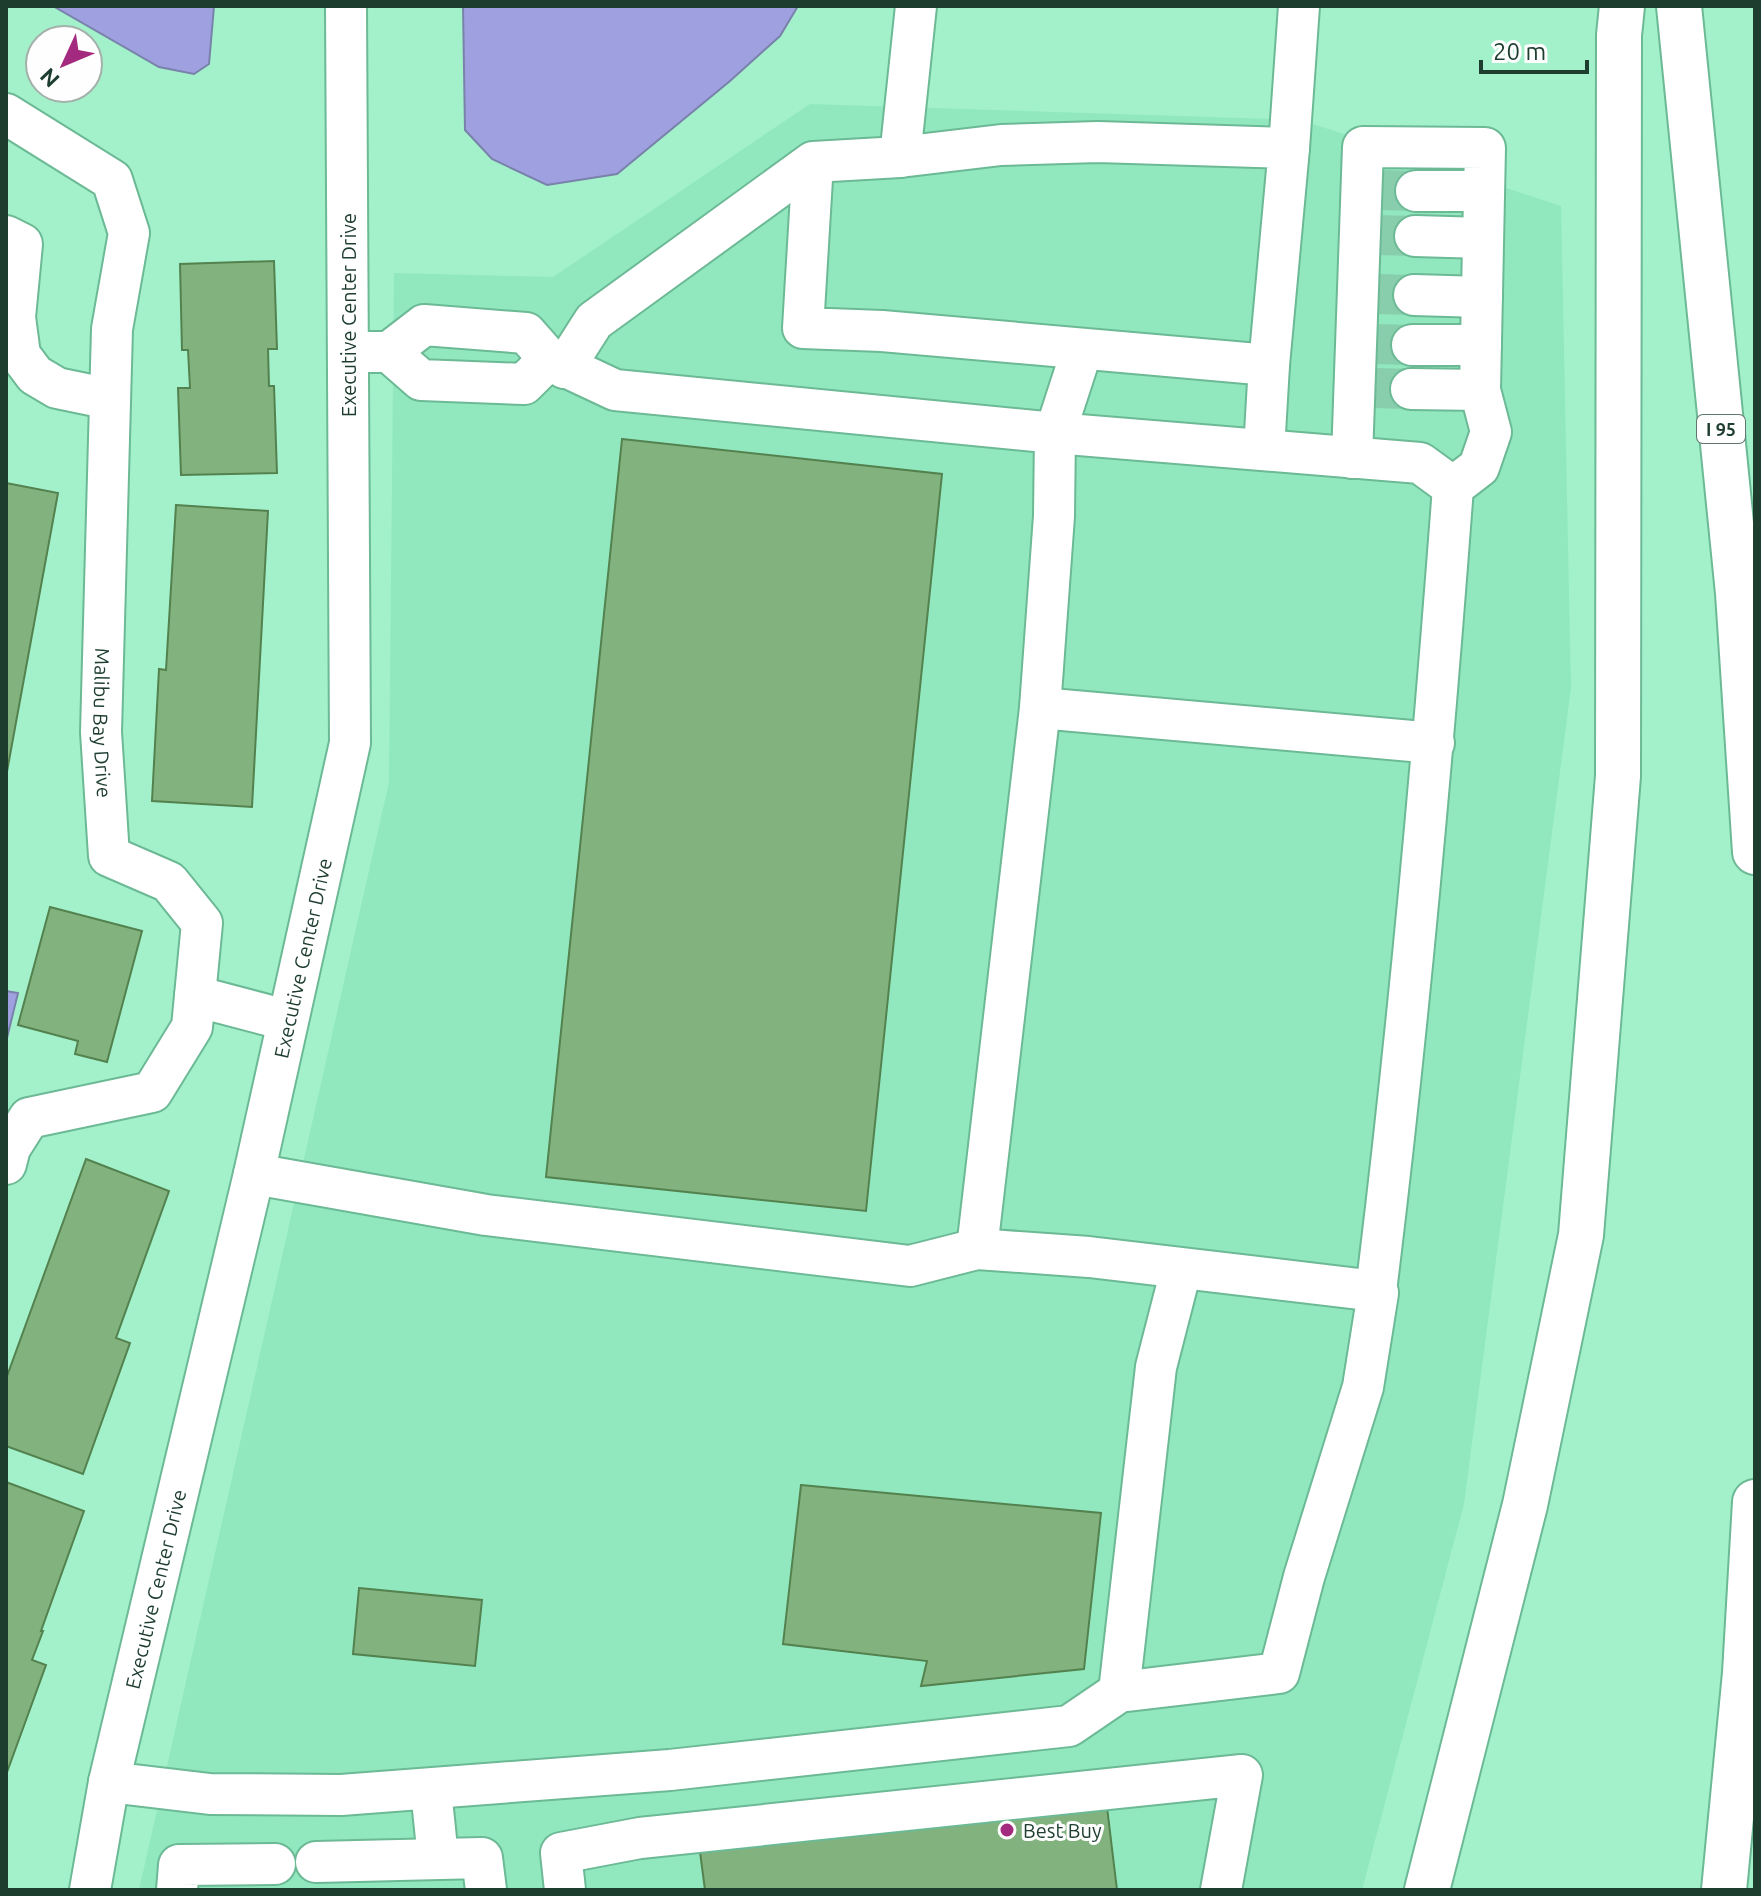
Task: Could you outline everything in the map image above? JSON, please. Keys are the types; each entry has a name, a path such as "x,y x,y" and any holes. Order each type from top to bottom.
{"highway":[{"path":"1427,1890 1525,1505 1581,1235 1618,776 1619,35 1622,6"},
{"name":"I 95","path":"1679,6 1738,593 1755,852"},
{"path":"1724,1890 1745,1673 1755,1502"}],"street":[{"name":"Executive Center Drive","path":"90,1890 109,1782 254,1174 350,743 346,6"},
{"path":"900,157 916,6"},
{"path":"1264,450 1299,6"},
{"name":"Malibu Bay Drive","path":"6,114 112,180 129,233 112,329 101,732 109,856 169,882 202,923 192,1027 152,1092 29,1118 10,1148 6,1164"},
{"path":"389,352 421,380 524,384 556,363 594,321 813,162 900,157 1001,145 1098,142 1289,148"},
{"path":"109,1782 210,1794 341,1795 670,1770 1069,1726 1119,1692 1279,1673 1304,1577 1363,1387 1378,1293 1434,743 1453,487 1479,467 1491,432 1480,390 1485,148 1363,147 1385,190 1380,388 1352,458"},
{"path":"813,162 803,328 882,331 1269,365"},
{"path":"1385,190 1484,191"},
{"path":"1384,235 1483,238"},
{"path":"6,236 22,244 15,317 20,355 35,375 57,388 110,399"},
{"path":"1383,294 1482,297"},
{"path":"348,352 389,352 424,325 526,333 556,363 615,390 1055,433 1420,463 1453,487"},
{"path":"1381,344 1481,345"},
{"path":"977,1249 1040,708 1054,516 1055,433 1082,350"},
{"path":"1380,388 1480,390"},
{"path":"1040,708 1434,743"},
{"path":"195,996 286,1020"},
{"path":"254,1174 486,1215 910,1266 977,1249 1089,1257 1376,1291"},
{"path":"1119,1692 1156,1367 1181,1270"},
{"path":"565,1890 561,1853 640,1838 1242,1775 1221,1890"},
{"path":"431,1790 438,1858"},
{"path":"316,1862 482,1858 486,1890"},
{"path":"177,1890 179,1865 275,1864"}],"shaded area":[{"path":"810,104 1301,120 1561,206 1571,688 1464,1504 1362,1890 139,1890 389,782 394,273 553,277"}],"water":[{"path":"53,6 214,6 209,64 194,74 159,67 104,35 104,24 84,24"},
{"path":"463,6 798,6 780,36 617,174 547,185 492,159 465,130"},
{"path":"6,991 18,993 6,1042"}],"building":[{"path":"274,261 277,349 268,349 269,386 274,386 277,473 181,475 178,388 190,388 188,350 182,350 180,264"},
{"path":"622,439 942,474 866,1211 546,1177"},
{"path":"6,483 58,493 6,777"},
{"path":"176,505 268,511 252,807 152,801 159,669 166,670"},
{"path":"50,907 142,931 107,1062 75,1054 78,1041 18,1025"},
{"path":"86,1159 169,1191 116,1338 130,1343 83,1474 6,1446 6,1379"},
{"path":"6,1482 84,1511 32,1660 46,1665 6,1775"},
{"path":"801,1485 1101,1513 1084,1669 921,1686 927,1661 783,1644"},
{"path":"359,1588 482,1600 475,1666 353,1654"},
{"name":"Best Buy","path":"1107,1807 1117,1890 705,1890 700,1852"}],"tunnel":[{"path":"1377,190 1416,191"},
{"path":"1376,235 1415,236"},
{"path":"1376,294 1414,295"},
{"path":"1374,344 1412,345"},
{"path":"1374,388 1411,389"}],"place":[{"name":"Best Buy","path":"1007,1830"}]}
